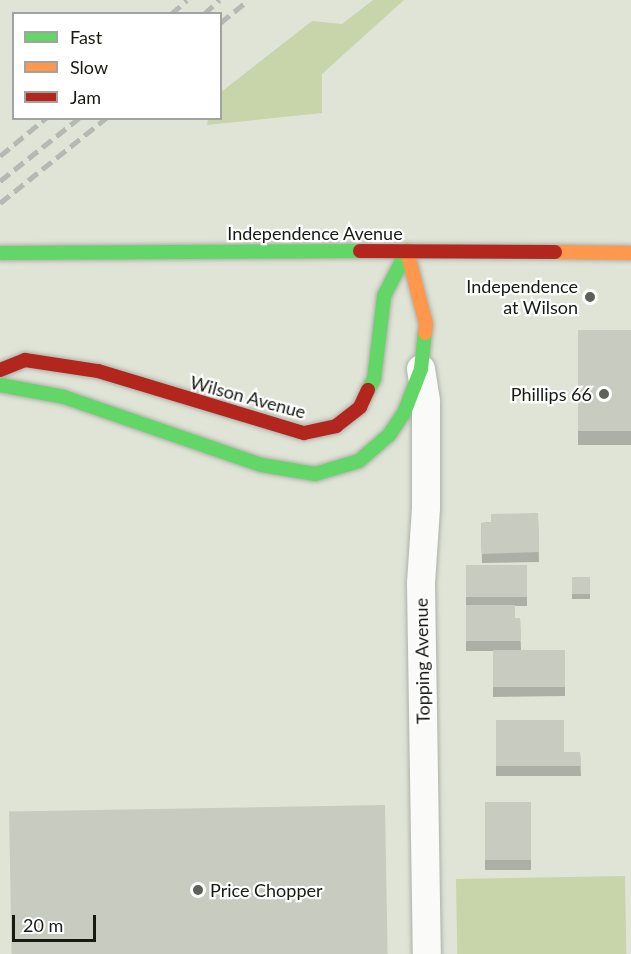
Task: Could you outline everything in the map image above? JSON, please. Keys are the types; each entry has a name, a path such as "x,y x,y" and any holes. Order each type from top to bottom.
{"main road":[{"name":"Independence Avenue","path":"0,254 407,251 631,253"},
{"path":"0,386 64,397 262,465 315,474 359,461 389,435 404,413 421,369 426,324 407,251"},
{"name":"Wilson Avenue","path":"0,370 26,360 98,371 267,424 304,433 336,426 360,407 374,379 384,296 407,251"}],"street":[{"name":"Topping Avenue","path":"421,369 426,412 426,508 421,584 427,954"}],"green space":[{"path":"373,0 404,0 322,74 322,113 207,125 208,120 222,120 222,91 312,21 342,24"},
{"path":"625,876 626,954 457,954 456,879"}],"building":[{"name":"Phillips 66","path":"578,330 631,330 631,431 578,431"},
{"path":"538,513 539,552 482,554 481,523 491,522 491,514"},
{"path":"466,565 527,565 527,597 466,597"},
{"path":"572,577 590,577 590,594 572,594"},
{"path":"466,605 515,605 515,618 520,618 521,641 466,641"},
{"path":"493,650 565,650 565,687 493,687"},
{"path":"496,720 564,720 564,752 580,752 581,766 496,766"},
{"path":"485,802 531,802 531,860 485,860"},
{"name":"Price Chopper","path":"385,805 388,954 12,954 9,812"}],"railway":[{"path":"173,12 187,0"},
{"path":"206,12 219,0"},
{"path":"222,21 248,0"},
{"path":"0,156 44,120"},
{"path":"0,181 76,120"},
{"path":"0,203 104,120"}],"traffic: fast":[{"path":"0,253 360,251"},
{"path":"368,390 374,379 384,296 407,251"},
{"path":"0,385 64,397 262,465 315,474 359,461 389,435 404,413 421,369 425,333"}],"traffic: slow":[{"path":"407,251 426,324 425,333"},
{"path":"555,252 631,253"}],"traffic: jam":[{"path":"360,251 555,252"},
{"path":"0,370 25,360 98,371 304,433 336,426 360,407 368,390"}],"place":[{"name":"Independence at Wilson","path":"590,297"},
{"name":"Phillips 66","path":"604,394"},
{"name":"Price Chopper","path":"198,890"}]}
